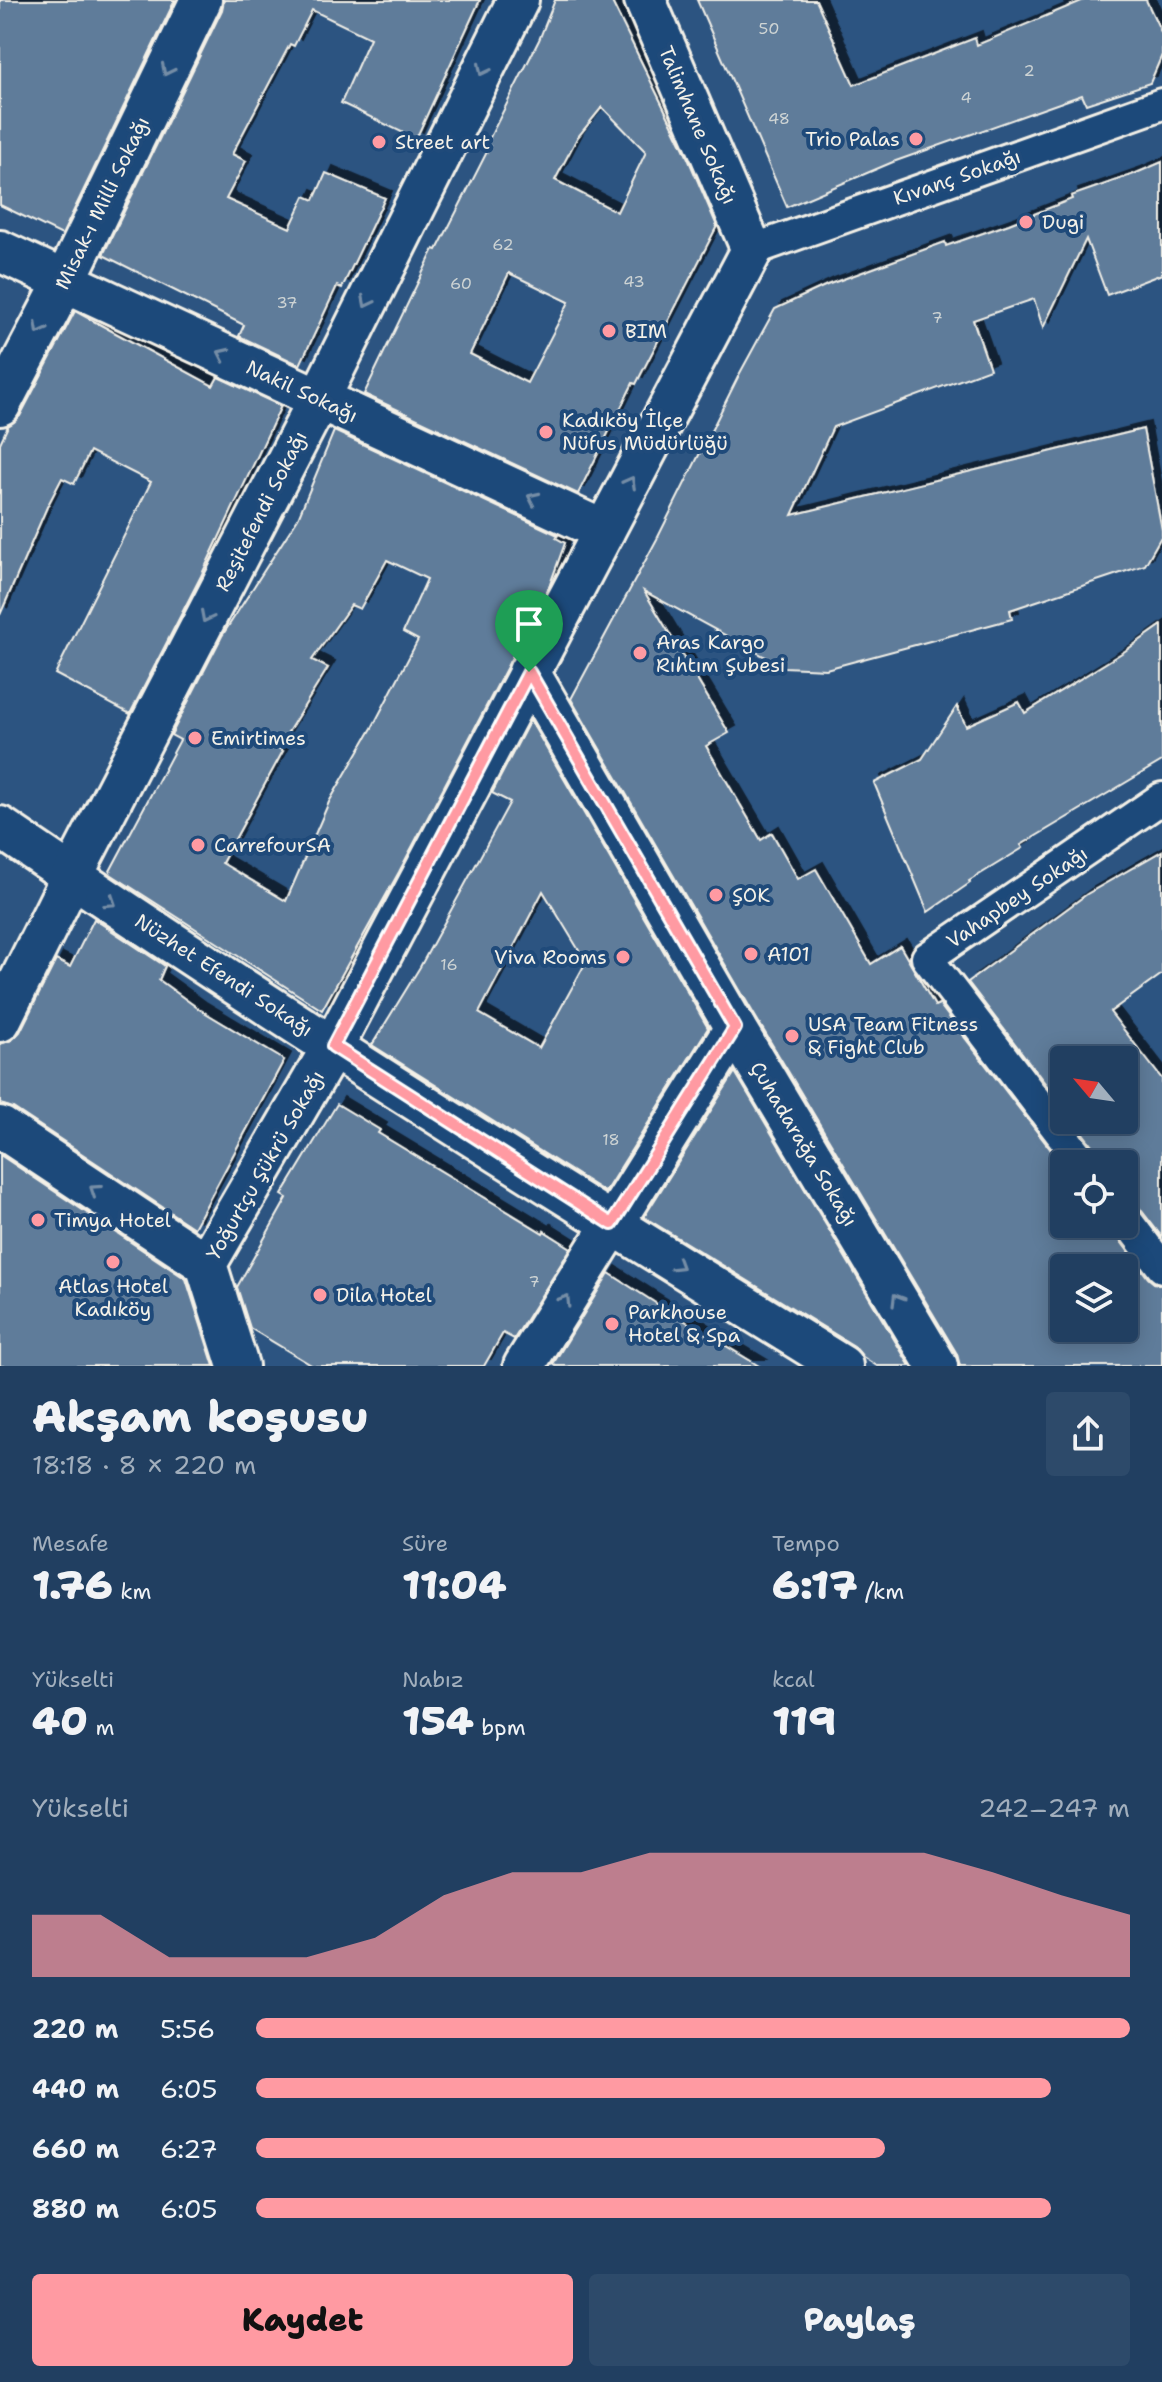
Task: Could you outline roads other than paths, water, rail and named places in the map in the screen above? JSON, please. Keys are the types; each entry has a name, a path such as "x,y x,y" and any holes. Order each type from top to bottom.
{"street":[{"name":"Misak-ı Milli Sokağı","path":"0,405 65,281 201,0"},
{"name":"Reşitefendi Sokağı","path":"0,1021 319,399 518,0"},
{"name":"Talimhane Sokağı","path":"645,0 752,250"},
{"name":"Kıvanç Sokağı","path":"752,250 1162,104"},
{"name":"Yoğurtçu Şükrü Sokağı","path":"238,1366 206,1264 333,1046 752,250"},
{"name":"Nakil Sokağı","path":"0,251 604,531"},
{"name":"Çuhadarağa Sokağı","path":"529,672 735,1028 937,1366"},
{"name":"Vahapbey Sokağı","path":"1073,1150 927,958 1162,798"},
{"name":"Nüzhet Efendi Sokağı","path":"0,827 333,1046 842,1366"},
{"path":"524,1366 735,1028"},
{"path":"0,1127 206,1264"},
{"path":"1138,1235 1162,1267"}],"place":[{"name":"Trio Palas","path":"916,139"},
{"name":"Street art","path":"379,142"},
{"name":"Dugi","path":"1026,222"},
{"name":"BIM","path":"609,331"},
{"name":"Kadıköy İlçe Nüfus Müdürlüğü","path":"546,432"},
{"name":"Aras Kargo Rıhtım Şubesi","path":"640,653"},
{"name":"Emirtimes","path":"195,738"},
{"name":"CarrefourSA","path":"198,845"},
{"name":"ŞOK","path":"716,895"},
{"name":"A101","path":"751,954"},
{"name":"Viva Rooms","path":"623,957"},
{"name":"USA Team Fitness & Fight Club","path":"792,1036"},
{"name":"Timya Hotel","path":"38,1220"},
{"name":"Atlas Hotel Kadıköy","path":"113,1262"},
{"name":"Dila Hotel","path":"320,1295"},
{"name":"Parkhouse Hotel & Spa","path":"612,1324"}]}
